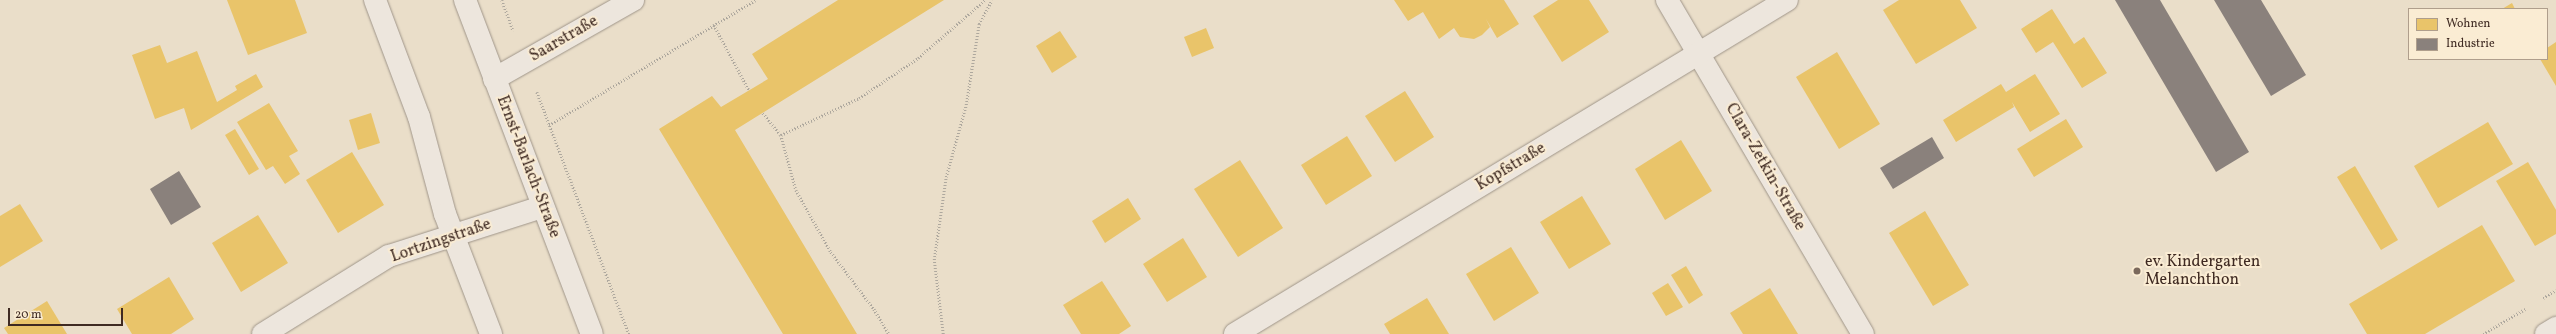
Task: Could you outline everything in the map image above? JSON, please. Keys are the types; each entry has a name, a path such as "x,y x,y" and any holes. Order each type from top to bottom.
{"street":[{"path":"376,0 419,117 445,214 491,334"},
{"name":"Ernst-Barlach-Straße","path":"465,0 542,207 592,334"},
{"name":"Saarstraße","path":"494,79 633,0"},
{"name":"Clara-Zetkin-Straße","path":"1667,0 1863,334"},
{"name":"Kopfstraße","path":"1235,334 1787,0"},
{"name":"Lortzingstraße","path":"263,334 390,256 542,207"},
{"path":"2546,334 2556,328"}],"path":[{"path":"502,0 629,334"},
{"path":"549,125 755,0"},
{"path":"781,135 859,98 918,58 985,0"},
{"path":"944,334 934,260 945,184 966,105 979,24 992,0"},
{"path":"714,25 749,90"},
{"path":"763,113 781,135 796,190 831,252 874,309 889,334"},
{"path":"2536,302 2556,290"},
{"path":"2483,334 2529,306"}],"building: Wohnen":[{"path":"227,0 295,0 307,33 248,55"},
{"path":"838,0 944,0 735,130 857,334 783,334 659,129 712,96 721,107 768,79 752,54"},
{"path":"1394,0 1504,0 1519,24 1497,38 1486,19 1490,27 1482,35 1474,39 1460,37 1454,28 1439,39 1423,12 1408,21"},
{"path":"1558,0 1589,0 1609,32 1562,62 1533,16"},
{"path":"1899,0 1960,0 1977,28 1916,64 1883,10"},
{"path":"2512,3 2514,8 2504,8"},
{"path":"2052,9 2074,44 2084,37 2107,73 2082,88 2053,42 2036,53 2021,29"},
{"path":"1206,28 1214,48 1192,57 1184,37"},
{"path":"1060,31 1077,57 1052,73 1036,46"},
{"path":"2556,42 2556,86 2541,60 2548,60 2548,47"},
{"path":"160,45 167,63 197,51 217,102 237,90 235,86 256,74 263,87 191,130 184,108 155,119 132,55"},
{"path":"1837,52 1880,124 1839,149 1796,77"},
{"path":"2035,74 2060,114 2030,132 2012,102 2014,107 1956,142 1943,120 2001,84 2006,92"},
{"path":"1405,91 1434,137 1395,162 1365,116"},
{"path":"269,103 298,151 289,156 300,174 285,184 273,166 266,170 237,122"},
{"path":"371,113 380,143 358,150 349,120"},
{"path":"2066,119 2083,147 2034,177 2017,149"},
{"path":"2488,122 2513,164 2438,208 2414,166"},
{"path":"235,129 259,169 249,175 225,135"},
{"path":"1347,136 1372,176 1326,205 1301,165"},
{"path":"1681,140 1712,191 1665,220 1635,169"},
{"path":"352,152 384,205 338,233 306,180"},
{"path":"1240,160 1283,228 1238,257 1194,189"},
{"path":"2528,162 2556,210 2556,234 2535,246 2496,181"},
{"path":"2355,166 2398,240 2381,250 2337,177"},
{"path":"1582,196 1611,244 1569,269 1540,222"},
{"path":"1128,198 1141,219 1105,243 1092,221"},
{"path":"20,204 43,241 0,267 0,216"},
{"path":"1925,211 1969,285 1933,306 1889,233"},
{"path":"258,215 288,263 241,292 212,243"},
{"path":"2482,225 2515,281 2425,334 2367,334 2349,304"},
{"path":"1183,238 1207,277 1167,302 1143,264"},
{"path":"1511,247 1539,293 1494,321 1466,274"},
{"path":"1686,266 1703,295 1689,304 1671,275"},
{"path":"169,277 194,319 171,334 132,334 117,309"},
{"path":"1102,281 1131,326 1119,334 1081,334 1063,305"},
{"path":"1668,283 1683,307 1666,316 1652,293"},
{"path":"1770,288 1798,334 1743,334 1730,313"},
{"path":"1427,298 1449,334 1390,334 1384,324"},
{"path":"47,301 67,334 8,334 4,328"}],"building: Industrie":[{"path":"2115,0 2160,0 2249,152 2216,172"},
{"path":"2214,0 2261,0 2306,75 2271,96"},
{"path":"1932,137 1944,158 1893,189 1880,168"},
{"path":"179,171 201,207 171,225 150,189"}],"place":[{"name":"ev. Kindergarten Melanchthon","path":"2137,271"}]}
